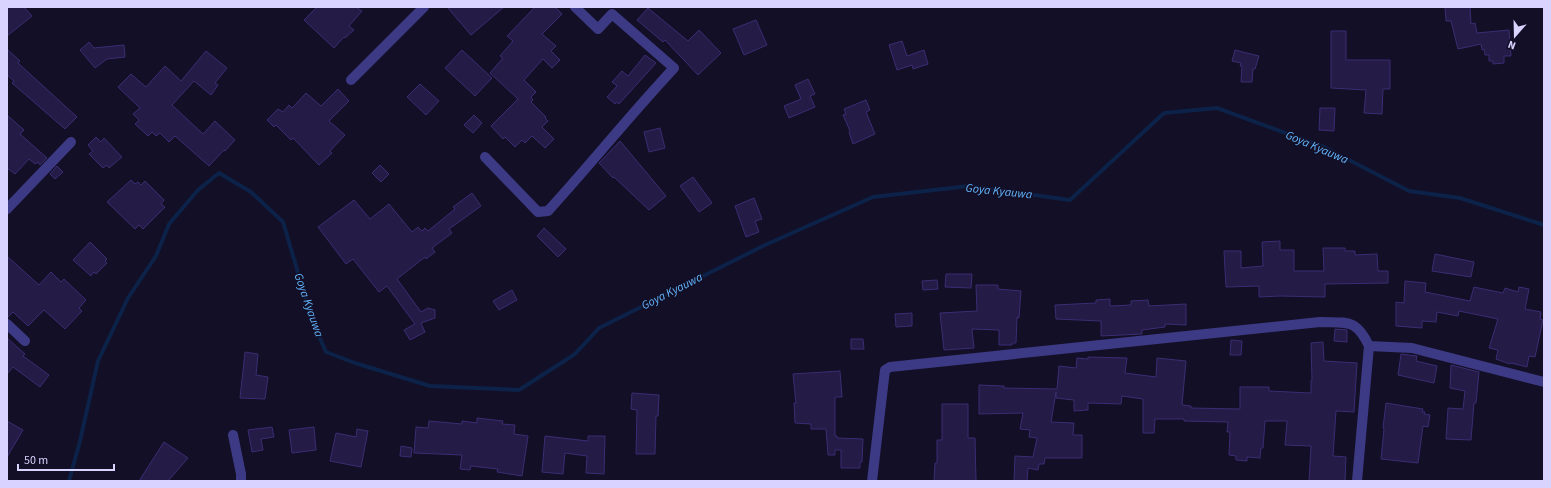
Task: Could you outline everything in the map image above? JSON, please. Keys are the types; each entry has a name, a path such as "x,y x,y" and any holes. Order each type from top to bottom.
{"street":[{"path":"352,80 424,7"},
{"path":"485,157 538,212 548,211 674,68 612,14 598,29 575,7"},
{"path":"7,210 71,142"},
{"path":"872,481 886,370 890,368 1320,322 1351,323 1363,334 1369,346 1357,481"},
{"path":"7,324 25,341"},
{"path":"1369,346 1412,348 1544,382"},
{"path":"233,435 241,481"}],"building":[{"path":"7,7 24,7 32,16 7,36"},
{"path":"317,7 356,7 362,11 349,26 354,30 345,38 344,37 334,48 304,20"},
{"path":"447,7 504,7 471,35"},
{"path":"535,7 555,7 562,14 542,34 556,46 551,51 560,60 552,68 543,59 524,80 536,92 531,97 533,100 531,102 548,121 542,127 554,139 545,148 532,136 525,143 522,140 515,147 505,137 503,139 491,126 518,99 490,73 503,58 500,56 513,41 507,36"},
{"path":"1445,7 1470,7 1471,24 1475,23 1477,33 1509,30 1511,56 1504,56 1504,63 1493,64 1493,61 1489,61 1489,55 1485,55 1484,49 1482,50 1481,44 1458,49 1451,21 1446,21"},
{"path":"648,8 688,41 699,30 721,53 698,75 665,40 663,42 637,20"},
{"path":"756,20 767,45 744,55 733,29"},
{"path":"1331,31 1346,31 1346,60 1390,60 1390,89 1383,89 1382,114 1364,113 1366,90 1331,88"},
{"path":"902,41 907,56 924,50 928,64 913,69 912,65 897,70 889,45"},
{"path":"89,42 94,48 124,45 125,57 107,59 95,68 80,50"},
{"path":"7,49 20,61 18,63 77,117 65,129 12,83 14,81 7,75"},
{"path":"462,50 492,78 475,96 445,68"},
{"path":"1235,50 1259,56 1255,69 1253,69 1252,82 1241,82 1241,63 1232,61"},
{"path":"206,51 227,68 215,83 218,85 211,95 194,81 172,105 203,134 215,121 235,140 209,166 175,136 169,142 160,133 156,136 152,132 148,136 135,124 139,120 133,114 140,108 118,87 131,74 146,87 165,66 181,81"},
{"path":"645,55 656,63 619,104 616,102 615,104 607,97 617,86 612,82 622,71 628,76"},
{"path":"808,79 815,94 810,96 815,107 789,118 784,106 801,99 795,85"},
{"path":"420,84 439,101 426,115 407,97"},
{"path":"338,89 349,101 329,121 345,135 330,151 332,153 319,165 293,138 291,140 276,125 274,127 267,120 278,109 283,112 289,105 292,108 306,93 321,106"},
{"path":"866,100 870,110 866,112 875,134 853,144 850,131 843,115 846,114 844,109"},
{"path":"1320,108 1335,108 1334,131 1319,130"},
{"path":"7,115 24,130 20,134 47,158 40,165 38,162 35,164 29,159 15,174 7,168"},
{"path":"474,115 482,123 473,133 464,125"},
{"path":"660,128 665,148 649,152 644,132"},
{"path":"96,137 101,142 104,138 122,157 109,168 107,165 103,168 89,154 93,151 88,145"},
{"path":"620,141 666,196 649,210 614,177 613,178 599,163"},
{"path":"380,165 389,174 381,182 372,173"},
{"path":"57,166 63,172 55,179 50,174"},
{"path":"693,177 712,203 699,212 680,186"},
{"path":"131,180 135,184 138,182 141,185 145,181 164,200 161,204 165,207 143,229 139,225 135,229 107,202"},
{"path":"472,193 481,206 449,229 452,233 432,248 435,252 426,259 425,257 397,279 421,312 428,308 435,310 435,318 421,323 425,332 410,340 404,330 415,324 387,286 379,292 353,259 346,264 318,227 354,200 370,219 389,204 412,232 418,227 422,231 425,228 428,231 455,209 453,207"},
{"path":"754,198 762,219 755,221 759,232 746,237 735,206"},
{"path":"544,228 566,249 558,257 537,236"},
{"path":"1280,241 1280,250 1294,250 1294,271 1324,271 1323,248 1345,248 1345,251 1355,251 1355,255 1377,254 1378,271 1388,271 1388,283 1325,284 1325,297 1259,297 1259,286 1226,287 1224,251 1241,251 1241,268 1263,266 1262,242"},
{"path":"90,242 107,259 105,261 107,263 96,274 94,272 91,276 73,260"},
{"path":"1435,254 1474,262 1471,277 1432,271"},
{"path":"7,256 39,285 51,272 61,282 64,279 86,300 79,308 82,311 65,329 44,310 28,326 13,312 7,318"},
{"path":"946,274 972,274 971,288 945,287"},
{"path":"937,280 938,289 923,290 922,281"},
{"path":"1405,281 1426,283 1425,292 1470,301 1474,287 1503,293 1505,288 1518,292 1519,287 1529,289 1525,309 1541,312 1540,319 1543,320 1535,357 1529,356 1527,367 1510,364 1496,359 1498,350 1489,348 1498,319 1459,311 1458,316 1437,312 1436,322 1422,321 1422,328 1396,326 1396,302 1404,303"},
{"path":"976,285 998,285 998,289 1021,291 1019,318 1017,317 1016,343 1012,343 1012,345 999,345 999,330 972,329 974,348 944,350 940,313 977,311"},
{"path":"512,290 517,300 499,310 493,301"},
{"path":"1110,299 1110,306 1131,305 1131,301 1148,300 1149,306 1186,304 1186,325 1165,324 1165,327 1142,330 1142,334 1101,336 1101,321 1056,319 1055,305 1096,303 1096,300"},
{"path":"912,313 912,326 896,327 895,314"},
{"path":"1335,329 1347,330 1347,342 1334,341"},
{"path":"7,338 25,354 23,356 49,375 40,387 13,367 7,374"},
{"path":"851,339 863,339 864,349 851,349"},
{"path":"1231,340 1242,341 1241,355 1230,355"},
{"path":"1323,342 1324,361 1357,363 1354,412 1336,411 1333,456 1346,457 1345,481 1309,481 1311,446 1285,445 1287,421 1265,421 1263,448 1261,448 1260,458 1247,457 1247,461 1236,460 1236,456 1229,455 1230,432 1227,432 1228,422 1155,419 1154,433 1143,433 1143,399 1122,396 1121,404 1088,403 1088,410 1074,411 1074,400 1056,398 1056,392 1051,422 1074,423 1073,435 1082,435 1082,458 1045,458 1044,464 1039,464 1038,470 1028,468 1027,481 1014,481 1015,456 1033,457 1037,438 1029,437 1030,430 1020,429 1023,413 979,414 979,385 1004,386 1004,388 1057,389 1059,366 1076,368 1077,358 1088,359 1088,357 1127,358 1125,373 1156,377 1157,358 1186,361 1182,405 1191,406 1191,408 1240,409 1240,387 1269,387 1269,391 1311,393 1311,343"},
{"path":"245,352 258,354 256,375 268,377 265,399 240,398"},
{"path":"1401,354 1417,356 1416,361 1437,366 1434,383 1398,375"},
{"path":"1451,365 1479,372 1476,403 1474,403 1471,440 1446,439 1448,408 1463,409 1465,391 1450,388"},
{"path":"840,371 842,397 835,397 835,436 837,436 837,438 863,439 862,462 860,462 860,468 841,468 841,450 835,450 835,455 828,455 826,429 811,429 811,424 795,423 794,403 796,403 793,374"},
{"path":"632,393 659,395 658,416 656,416 655,454 636,454 637,410 631,409"},
{"path":"1386,403 1423,409 1422,412 1425,412 1424,414 1430,415 1428,427 1423,426 1418,463 1381,459"},
{"path":"942,404 968,404 968,438 975,438 976,481 934,481 935,463 937,463 937,440 942,440"},
{"path":"477,418 503,421 502,424 515,425 514,434 528,436 522,476 497,472 498,469 471,466 470,470 460,469 462,455 414,453 416,427 428,428 429,421 462,424 462,421 477,423"},
{"path":"7,421 23,430 7,457"},
{"path":"272,427 274,437 261,439 263,450 252,452 248,430"},
{"path":"314,427 316,450 292,453 289,430"},
{"path":"357,429 368,431 361,467 330,461 336,433 356,437"},
{"path":"545,436 588,441 588,436 605,436 604,474 586,473 587,456 565,453 563,474 542,472"},
{"path":"164,442 188,458 168,481 139,481"},
{"path":"401,446 412,448 411,457 400,456"}],"waterway":[{"name":"Goya Kyauwa","path":"69,481 80,441 98,361 128,298 156,256 169,224 198,190 219,173 251,192 283,222 312,320 326,352 355,363 430,386 519,390 575,354 599,328 765,245 873,197 969,186 1070,200 1164,113 1217,108 1324,147 1409,191 1460,198 1544,225"}]}
